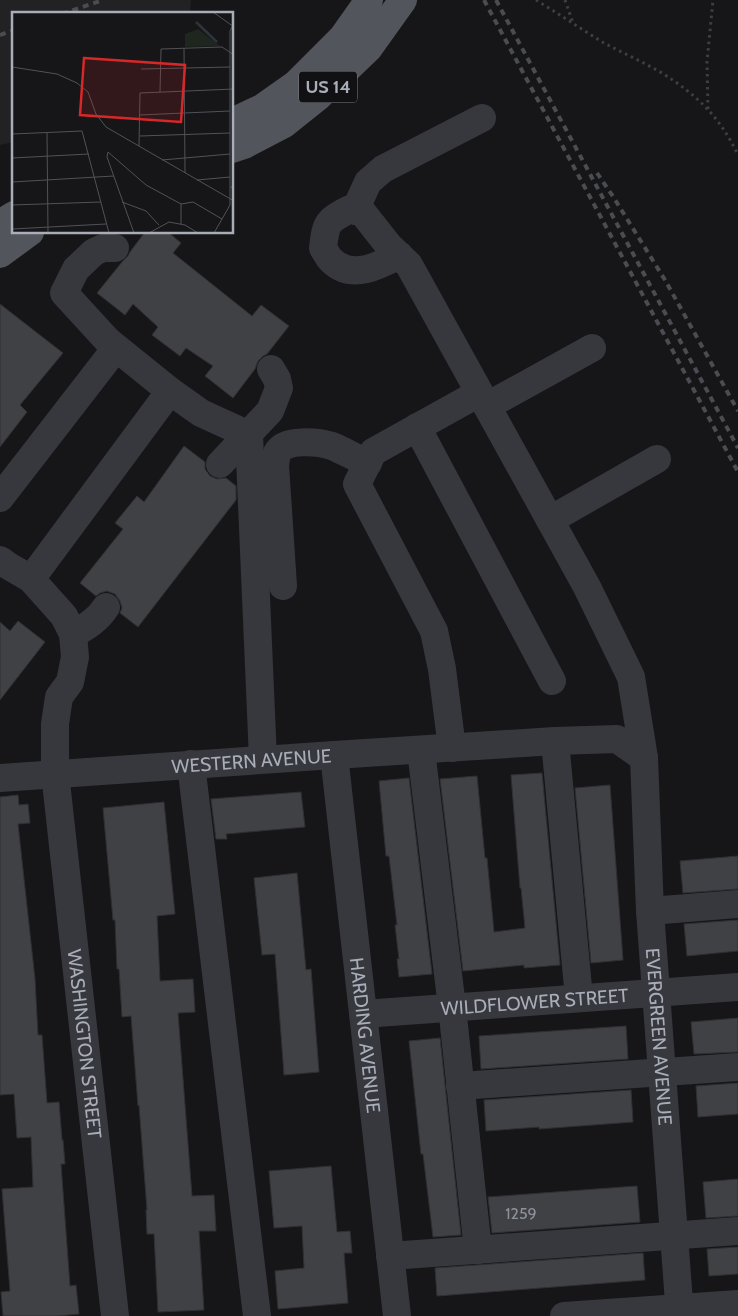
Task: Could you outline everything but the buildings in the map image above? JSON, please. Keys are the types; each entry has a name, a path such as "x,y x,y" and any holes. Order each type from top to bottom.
{"main road":[{"name":"US 14","path":"234,121 262,108 296,84 342,38 369,0"},
{"name":"US 14","path":"234,148 284,124 318,96 368,49 402,0"},
{"path":"0,224 12,216"},
{"path":"0,254 27,234"}],"street":[{"path":"399,256 366,270 342,268 332,261 323,248 325,228 334,218 350,209 356,211 368,182 383,169 482,118"},
{"name":"EVERGREEN AVENUE","path":"356,211 363,213 389,246 409,266 587,587 631,677 644,758 650,911 679,1312"},
{"path":"115,248 103,248 94,252 76,269 64,293 108,342 170,391 201,413 249,436"},
{"path":"0,498 116,348"},
{"path":"452,748 442,669 434,631 358,484 373,452 417,427 483,399 592,348"},
{"path":"220,464 249,436 270,411 279,388 277,379 271,369"},
{"path":"31,579 170,391"},
{"path":"417,427 552,681"},
{"path":"249,436 263,759"},
{"path":"283,586 275,465 277,452 284,446 293,443 318,443 334,447 368,463"},
{"path":"550,520 657,459"},
{"path":"0,560 31,579 64,616 73,634 101,616 106,607"},
{"name":"WASHINGTON STREET","path":"73,634 76,657 70,682 60,697 55,724 54,773 114,1316"},
{"name":"WESTERN AVENUE","path":"0,778 555,741 617,740 644,758"},
{"path":"555,741 579,998"},
{"path":"421,750 452,1007 478,1250"},
{"name":"HARDING AVENUE","path":"334,755 397,1316"},
{"path":"191,764 257,1316"},
{"path":"650,911 738,904"},
{"name":"WILDFLOWER STREET","path":"363,1014 738,987"},
{"path":"460,1086 738,1067"},
{"path":"390,1256 738,1231"},
{"path":"564,1316 679,1312 738,1304"}],"path":[{"path":"536,0 605,43 661,72 692,93 722,126 738,155"},
{"path":"564,0 573,24"},
{"path":"708,109 707,62 714,0"}],"shaded area":[{"path":"0,0 191,0 190,12 12,12 12,142 0,145"}],"railway":[{"path":"68,12 103,0"},
{"path":"484,0 738,472"},
{"path":"496,0 738,448"},
{"path":"0,35 12,31"},
{"path":"597,173 665,280 738,411"}]}
